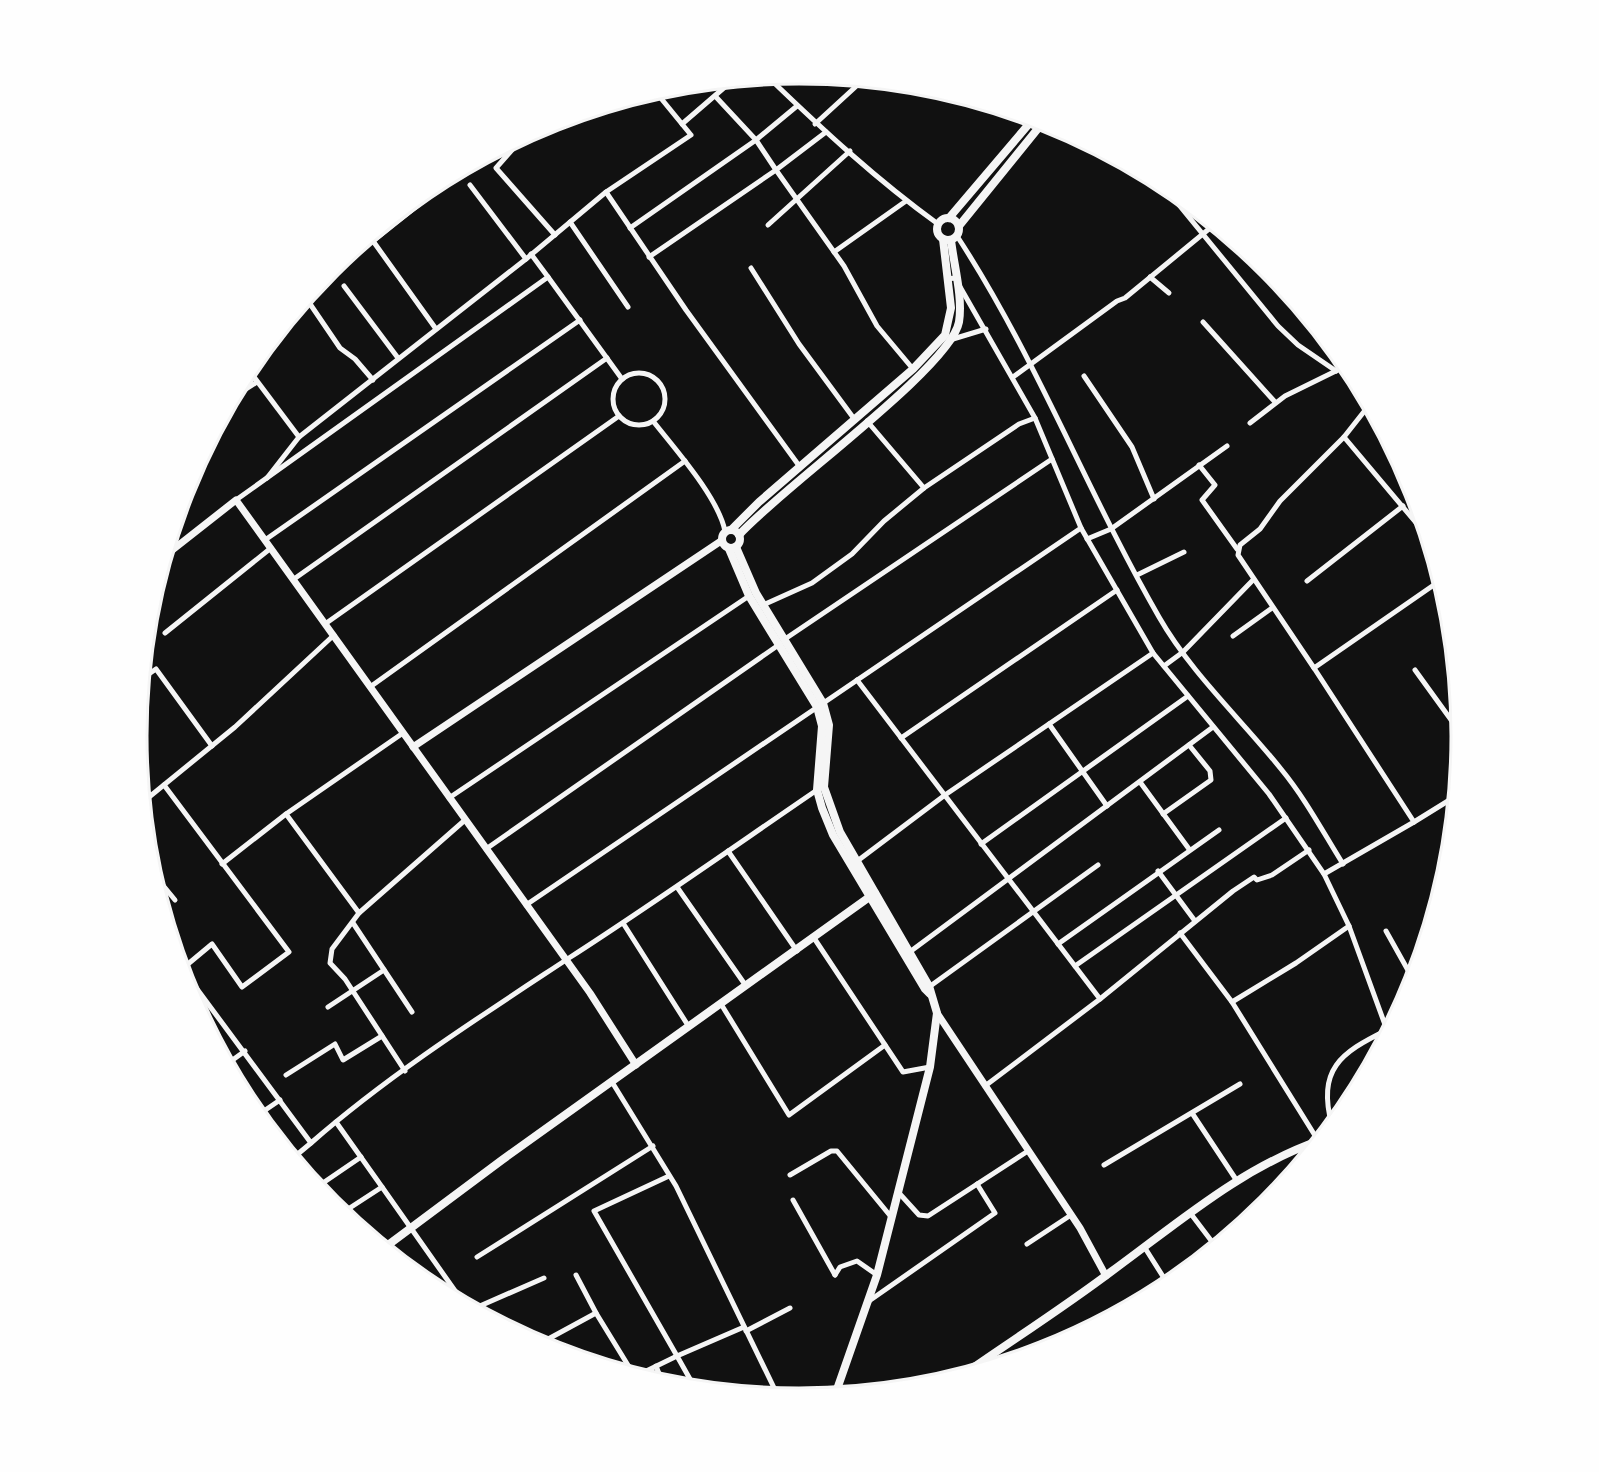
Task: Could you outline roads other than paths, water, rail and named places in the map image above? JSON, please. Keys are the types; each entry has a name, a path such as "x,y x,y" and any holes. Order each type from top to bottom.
{"main road":[{"path":"950,239 937,233 938,224 949,218 1028,126"},
{"path":"732,532 800,467 937,347 948,328 951,308 950,239 1037,130"},
{"path":"949,218 959,226"},
{"path":"838,1387 877,1275 899,1193 930,1067 937,1013 911,951 872,896 856,862 836,833 824,787 829,725 820,705 782,642 733,548 721,541 765,509 935,360 953,339 959,323 960,308 951,278"},
{"path":"732,532 740,540 733,548"},
{"path":"733,548 749,597 782,642"},
{"path":"820,705 822,726 818,790 836,833 928,990"},
{"path":"391,1243 872,896"},
{"path":"982,1362 1106,1276 1237,1181 1274,1158 1307,1146"}],"street":[{"path":"776,85 815,124 850,151 906,201 938,224"},
{"path":"815,124 856,87"},
{"path":"682,124 724,89"},
{"path":"716,97 756,140 834,252 877,326 913,369"},
{"path":"267,478 299,437 529,257 606,192 691,135 662,99"},
{"path":"630,228 756,140 797,106"},
{"path":"650,257 776,170 826,132"},
{"path":"768,225 850,151"},
{"path":"503,155 496,168 555,235"},
{"path":"470,185 548,277 622,379"},
{"path":"606,192 800,467"},
{"path":"834,252 906,201"},
{"path":"1182,209 1278,326 1298,345 1336,371"},
{"path":"570,222 628,307"},
{"path":"1013,377 1032,366 1150,277 1208,229"},
{"path":"950,239 1032,366 1111,529 1160,618 1183,652 1283,771 1343,864"},
{"path":"374,243 435,329"},
{"path":"752,268 799,344 855,421"},
{"path":"176,547 236,500 548,277"},
{"path":"1150,277 1169,293"},
{"path":"951,278 986,329 1013,377 1035,418 1081,528 1153,653 1286,818 1324,874 1349,926 1385,1022"},
{"path":"344,286 398,358"},
{"path":"310,305 336,343 355,359 373,380"},
{"path":"265,540 580,320"},
{"path":"1203,322 1275,402"},
{"path":"953,339 986,329"},
{"path":"294,579 607,358"},
{"path":"1250,423 1275,402 1339,370"},
{"path":"630,375 648,375 661,386 665,404 662,412 653,421 633,425 619,416 613,401 614,393 622,379 630,375"},
{"path":"1084,376 1132,447 1154,499"},
{"path":"254,378 299,437"},
{"path":"249,387 257,382"},
{"path":"1237,549 1255,534 1280,501 1344,437 1365,411"},
{"path":"325,624 619,416"},
{"path":"763,605 812,583 844,560 924,488 1019,424 1035,418"},
{"path":"653,421 685,461 732,532"},
{"path":"867,421 924,488"},
{"path":"1344,437 1415,521"},
{"path":"1087,539 1111,529 1227,446"},
{"path":"486,849 782,642 1052,459"},
{"path":"370,687 685,461"},
{"path":"1199,465 1215,485 1202,500 1237,549 1253,580 1314,668 1414,822"},
{"path":"236,500 566,961 636,1065"},
{"path":"1307,581 1403,506"},
{"path":"526,905 1081,528"},
{"path":"413,747 721,541"},
{"path":"165,633 271,548"},
{"path":"1137,575 1184,552"},
{"path":"1164,666 1183,652 1253,580"},
{"path":"1314,668 1433,585"},
{"path":"901,738 1117,590"},
{"path":"449,798 749,597"},
{"path":"1233,636 1272,608"},
{"path":"151,796 212,746 334,635"},
{"path":"856,862 945,795 1153,653"},
{"path":"151,672 156,669 212,746"},
{"path":"1415,670 1451,720"},
{"path":"857,680 1100,999"},
{"path":"981,844 1188,696"},
{"path":"1049,724 1107,806"},
{"path":"911,951 1213,728"},
{"path":"222,864 286,814 403,733"},
{"path":"1164,814 1211,780 1210,771 1190,745"},
{"path":"1140,782 1190,849"},
{"path":"164,785 289,952 243,987 212,944 188,962"},
{"path":"298,1153 336,1122 490,1009 677,887 818,790"},
{"path":"1324,874 1448,801"},
{"path":"286,814 359,914"},
{"path":"1076,966 1286,818"},
{"path":"405,1071 352,990 330,963 332,949 359,914 465,820"},
{"path":"1058,944 1219,830"},
{"path":"985,1086 1100,999 1195,921 1254,877 1257,880 1272,875 1309,850"},
{"path":"728,851 797,951"},
{"path":"928,990 1098,865"},
{"path":"1158,871 1195,921"},
{"path":"677,887 746,986"},
{"path":"166,889 175,900"},
{"path":"353,923 412,1012"},
{"path":"623,923 689,1027"},
{"path":"1232,1002 1296,963 1349,926"},
{"path":"1386,931 1408,970"},
{"path":"1180,933 1232,1002 1315,1135"},
{"path":"814,938 903,1072 930,1067"},
{"path":"328,1008 384,970"},
{"path":"200,992 311,1143"},
{"path":"721,1004 789,1115 885,1045"},
{"path":"937,1013 1071,1215 1106,1276"},
{"path":"1330,1115 1327,1100 1333,1070 1339,1060 1354,1046 1378,1035"},
{"path":"286,1075 335,1044 344,1060 382,1036"},
{"path":"234,1060 245,1052"},
{"path":"612,1082 653,1146 669,1176 774,1387"},
{"path":"1104,1165 1240,1084"},
{"path":"265,1110 280,1100"},
{"path":"1192,1113 1237,1181"},
{"path":"336,1122 454,1289"},
{"path":"477,1257 653,1146"},
{"path":"790,1175 831,1151 837,1151 892,1218"},
{"path":"899,1193 919,1215 925,1217 1028,1151"},
{"path":"324,1182 361,1157"},
{"path":"669,1176 594,1211 689,1378"},
{"path":"867,1301 886,1291 995,1213 977,1184"},
{"path":"350,1208 382,1186"},
{"path":"794,1200 836,1275 840,1267 856,1261 877,1275"},
{"path":"1191,1214 1211,1241"},
{"path":"1027,1244 1071,1215"},
{"path":"1145,1248 1163,1277"},
{"path":"576,1275 596,1313 629,1365"},
{"path":"481,1305 544,1278"},
{"path":"648,1370 790,1308"},
{"path":"550,1338 596,1313"},
{"path":"656,1366 658,1372"}]}
